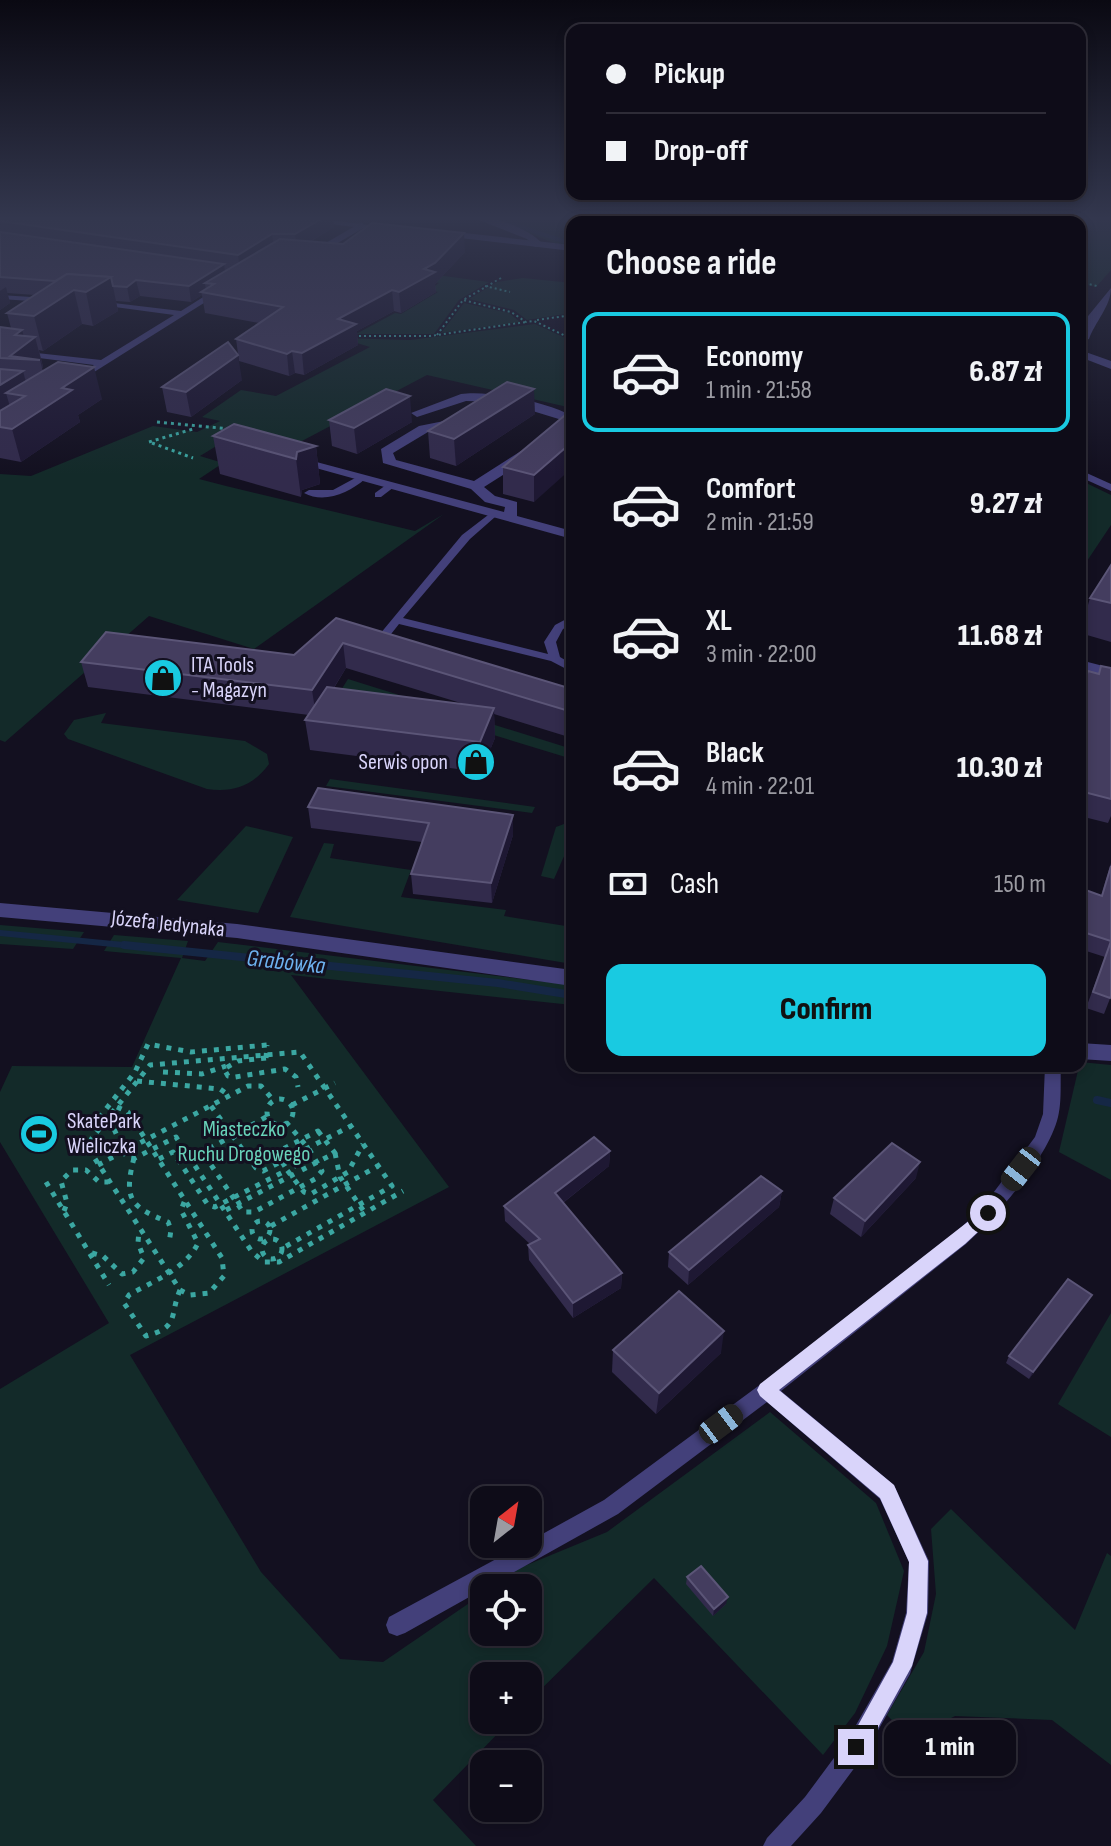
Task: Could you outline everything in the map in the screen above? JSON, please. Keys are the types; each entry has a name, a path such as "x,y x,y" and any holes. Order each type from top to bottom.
{"street":[{"path":"1086,322 1100,302"},
{"path":"1086,347 1111,363"},
{"path":"417,413 465,397 499,399 556,412 566,417"},
{"path":"499,399 460,423 424,429 386,452 390,463 476,486 490,499 512,505 510,519"},
{"path":"476,486 566,428"},
{"path":"285,457 360,479 384,491 566,533"},
{"path":"1086,667 1111,673"},
{"name":"Józefa Jedynaka","path":"0,910 237,931 566,977"},
{"path":"1086,1051 1111,1053"}],"lane":[{"path":"69,384 202,302"},
{"path":"90,303 183,314"},
{"path":"0,351 102,363"},
{"path":"1086,476 1111,488"},
{"path":"309,493 330,495 343,492 360,479"},
{"path":"375,646 466,537 492,515"},
{"path":"396,620 555,659 566,665"},
{"path":"555,659 550,642 559,627 566,623"},
{"path":"397,1625 611,1507 947,1249 988,1213 1042,1140 1051,1114 1053,1072"},
{"path":"766,1390 887,1492 919,1561 917,1613 902,1666 856,1747 813,1805 775,1846"}],"path":[{"path":"437,335 461,302"},
{"path":"472,302 511,312 526,322"},
{"path":"345,334 391,338 437,335 566,316"},
{"path":"534,321 566,336"},
{"path":"157,422 195,428 149,442 193,458"},
{"path":"85,1125 93,1125 135,1072 148,1044 191,1052 267,1045 266,1058 228,1065 202,1074 163,1072"},
{"path":"117,1107 128,1112 226,1266 218,1286 209,1293 190,1295 180,1290 88,1148 106,1120 150,1065 295,1050 300,1052 392,1186 283,1248 278,1255 268,1258 262,1252 271,1226"},
{"path":"228,1065 224,1069 228,1076 235,1077 285,1069 296,1077 298,1087"},
{"path":"137,1081 220,1089 230,1096"},
{"path":"292,1105 335,1083"},
{"path":"98,1165 255,1085 261,1086 275,1102"},
{"path":"266,1117 268,1107 275,1102 287,1101 294,1112 286,1122"},
{"path":"211,1106 259,1170 269,1170 351,1126"},
{"path":"266,1117 272,1122 286,1122 322,1167 320,1175 249,1213 236,1205 206,1154 211,1147 266,1117"},
{"path":"99,1118 116,1128 127,1158 134,1158 176,1137 260,1262 268,1264 279,1262 403,1191"},
{"path":"300,1171 283,1149 318,1131 335,1153 340,1177 365,1213"},
{"path":"276,1152 300,1187 311,1194 348,1172 363,1144"},
{"path":"159,1159 173,1152 208,1205 215,1207 335,1153"},
{"path":"134,1158 130,1198 136,1208 168,1222 171,1230 169,1243"},
{"path":"271,1226 378,1166"},
{"path":"64,1211 67,1203 61,1181 72,1170 86,1170 99,1182 109,1182"},
{"path":"226,1210 290,1172"},
{"path":"46,1182 109,1285"},
{"path":"180,1290 176,1296 176,1318 154,1335 142,1333 124,1303 125,1299 192,1256 197,1248 198,1243 181,1210 185,1200"},
{"path":"271,1226 263,1222 251,1228 255,1238 278,1241 283,1248"},
{"path":"90,1253 103,1256 122,1274 131,1274 140,1267 144,1258 138,1243 139,1228"}],"green space":[{"path":"421,302 457,302 434,334 356,334 395,313 401,314"},
{"path":"482,302 566,302 566,314 527,320 514,310"},
{"path":"464,303 509,313 520,322 441,333"},
{"path":"535,324 566,338 566,407 427,375 300,442 241,431 200,456 223,463 199,479 415,531 444,514 254,649 149,616 5,742 0,740 0,474 31,476 153,426 197,432 220,421 202,417 241,390 276,396 370,347 340,338 410,340"},
{"path":"1086,483 1111,495 1111,525 1087,561"},
{"path":"348,679 566,747 566,757 487,733 329,709"},
{"path":"106,713 101,723 245,741 267,754 269,764 257,777 242,786 226,790 207,789 68,739 64,734 74,720"},
{"path":"330,779 535,807 532,813 326,786"},
{"path":"566,823 566,852 554,879 541,876 556,827"},
{"path":"246,826 293,837 258,913 177,900"},
{"path":"324,843 334,844 330,858 411,870 401,897 506,910 504,916 566,926 566,963 290,917"},
{"path":"0,925 84,932 73,949 0,944"},
{"name":"Miasteczko Ruchu Drogowego","path":"114,935 188,941 182,958 205,961 218,942 566,984 566,1004 291,975 449,1187 130,1355 261,1572 340,1659 383,1662 470,1603 470,1646 542,1646 542,1574 512,1574 607,1532 770,1412 876,1503 904,1571 887,1646 855,1713 823,1755 654,1578 542,1688 542,1662 470,1662 470,1734 497,1734 482,1750 470,1750 470,1762 433,1800 476,1846 0,1846 0,1389 109,1323 0,1142 0,1092 12,1066 132,1067 181,958 104,951"},
{"path":"1086,1063 1111,1065 1111,1180 1059,1152 1078,1072 1086,1072"},
{"path":"1111,1313 1111,1437 1058,1404"},
{"path":"951,1509 1075,1630 1107,1553 1111,1556 1111,1765 1052,1720 955,1716 910,1739 887,1715 924,1652 936,1594 931,1529"}],"building":[{"path":"24,302 55,302 34,316 7,313"},
{"path":"256,302 369,302 338,319 356,324 302,353 292,351 287,354 236,339 283,307"},
{"path":"0,327 22,330 15,335 35,337 10,356 40,360 0,358"},
{"path":"228,342 238,355 186,392 162,387"},
{"path":"58,362 94,367 62,388 72,390 12,429 0,427 0,411 25,396 6,393"},
{"path":"0,369 23,371 0,385"},
{"path":"507,382 534,389 454,439 428,431"},
{"path":"386,389 410,396 354,428 329,420"},
{"path":"566,414 566,447 534,475 503,467"},
{"path":"234,424 316,446 297,452 296,459 213,436"},
{"path":"1111,565 1111,603 1090,598"},
{"path":"336,618 566,687 566,710 343,643 312,690 81,662 106,632 294,655"},
{"path":"1101,666 1111,668 1111,799 1086,793 1086,677 1088,671 1099,674"},
{"path":"327,687 494,708 480,742 305,720"},
{"path":"318,788 513,815 491,883 411,874 429,823 308,807"},
{"path":"1111,866 1111,941 1086,933 1086,890 1102,896"},
{"path":"1111,941 1111,996 1110,998 1093,992"},
{"path":"594,1137 610,1151 555,1193 622,1273 573,1303 528,1245 540,1239 504,1206"},
{"path":"892,1143 920,1162 865,1221 834,1198"},
{"path":"761,1176 782,1191 689,1270 669,1252"},
{"path":"1068,1279 1092,1295 1033,1372 1009,1356"},
{"path":"679,1291 724,1331 659,1393 613,1350"},
{"path":"701,1566 728,1597 714,1609 687,1577"}],"waterway":[{"name":"Grabówka","path":"0,933 137,946"},
{"name":"Grabówka","path":"124,945 137,946"},
{"name":"Grabówka","path":"137,946 144,947"},
{"name":"Grabówka","path":"137,946 498,983 566,994"},
{"name":"Grabówka","path":"1097,1100 1111,1103"}],"place":[{"name":"ITA Tools - Magazyn","path":"163,678"},
{"name":"Serwis opon","path":"476,762"},
{"name":"SkatePark Wieliczka","path":"39,1134"}],"route":[{"path":"856,1747 902,1666 917,1613 919,1561 887,1492 766,1390 960,1239 988,1213"}]}
